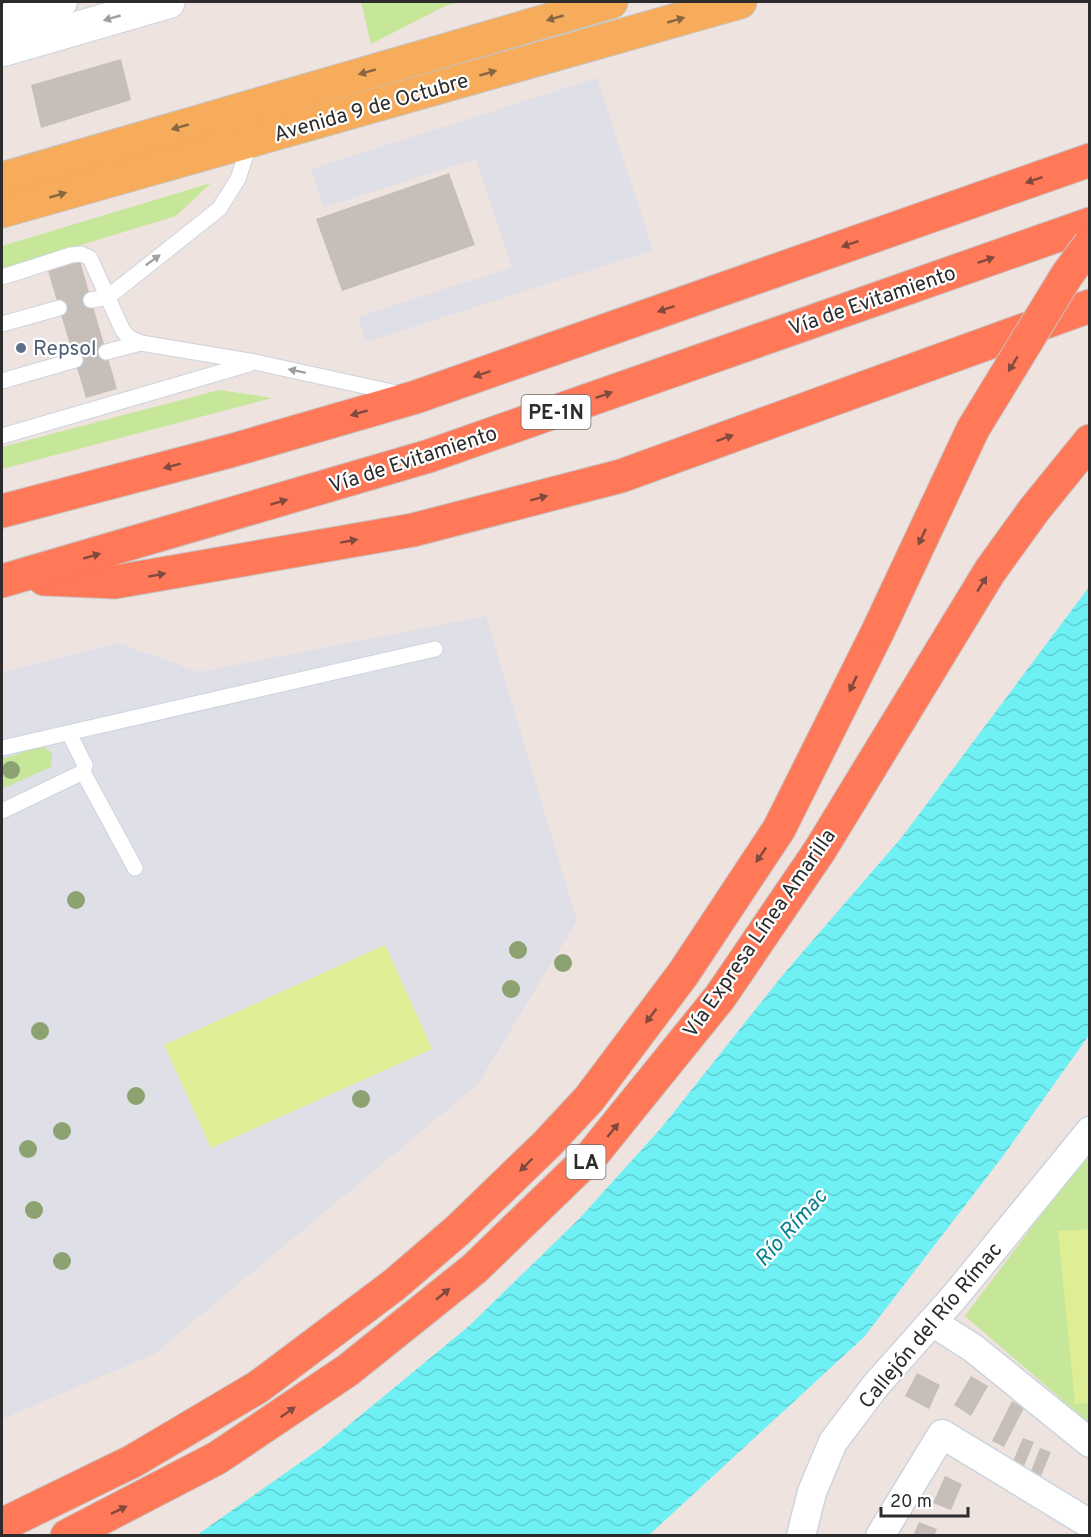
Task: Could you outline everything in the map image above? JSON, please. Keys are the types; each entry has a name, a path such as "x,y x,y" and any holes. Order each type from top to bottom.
{"highway":[{"path":"2,511 230,451 416,397 1089,160"},
{"name":"Vía de Evitamiento","path":"8,579 429,456 1089,224"},
{"name":"Vía Expresa Línea Amarilla","path":"2,1525 133,1461 258,1387 394,1285 458,1230 547,1144 589,1099 676,983 779,829 878,631 973,429 1067,275 1089,244"},
{"path":"8,579 115,582 413,530 501,508 621,476 1089,306"},
{"name":"Vía Expresa Línea Amarilla","path":"67,1536 217,1458 348,1370 474,1269 593,1154 720,997 820,850 990,571 1034,510 1089,441"}],"main road":[{"name":"Avenida 9 de Octubre","path":"2,178 611,2"},
{"name":"Avenida 9 de Octubre","path":"2,211 740,2"}],"street":[{"path":"2,19 63,2"},
{"path":"2,50 165,2"},
{"name":"Callejón del Río Rímac","path":"801,1536 812,1492 834,1442 876,1385 932,1322 1089,1131"},
{"path":"932,1322 973,1348 1089,1443"},
{"path":"880,1536 942,1434 1089,1524"}],"lane":[{"path":"92,300 108,297 219,209 238,179 250,142"},
{"path":"2,277 71,255 81,254 90,258 122,329 128,337 141,343 255,362 416,397"},
{"path":"2,324 59,308"},
{"path":"106,352 141,343"},
{"path":"2,381 75,360"},
{"path":"2,436 255,362"},
{"path":"2,748 435,649"},
{"path":"69,732 85,765 83,772 135,868"},
{"path":"2,811 83,772"}],"shaded area":[{"path":"597,78 653,250 366,342 358,317 512,267 476,159 324,207 311,169"},
{"path":"486,616 577,921 478,1084 154,1354 2,1419 2,672 118,643 199,672"}],"green space":[{"path":"361,2 460,2 445,6 371,44"},
{"path":"211,183 176,216 2,269 2,246"},
{"path":"219,390 272,398 2,469 2,447"},
{"path":"42,746 52,753 51,767 2,789 2,759"},
{"path":"385,945 432,1049 211,1148 164,1045"},
{"path":"1089,1151 1089,1423 965,1316"},
{"path":"1089,1229 1089,1403 1075,1404 1058,1231"}],"water":[{"name":"Río Rímac","path":"1089,587 1089,1035 1003,1156 864,1337 649,1535 197,1535 321,1448 469,1326 579,1219 662,1127 782,976 902,837"}],"building":[{"path":"121,59 131,100 41,128 31,85"},
{"path":"449,173 475,245 342,291 316,219"},
{"path":"80,261 117,389 86,398 48,271"},
{"path":"917,1373 940,1385 929,1409 905,1396"},
{"path":"971,1376 988,1386 971,1416 954,1405"},
{"path":"1012,1401 1024,1408 1004,1447 992,1441"},
{"path":"1023,1438 1034,1442 1024,1466 1013,1461"},
{"path":"1040,1448 1051,1452 1041,1476 1031,1471"},
{"path":"945,1476 962,1484 951,1510 933,1503"},
{"path":"919,1522 937,1529 934,1536 913,1536"}],"place":[{"name":"Repsol","path":"21,348"}]}
